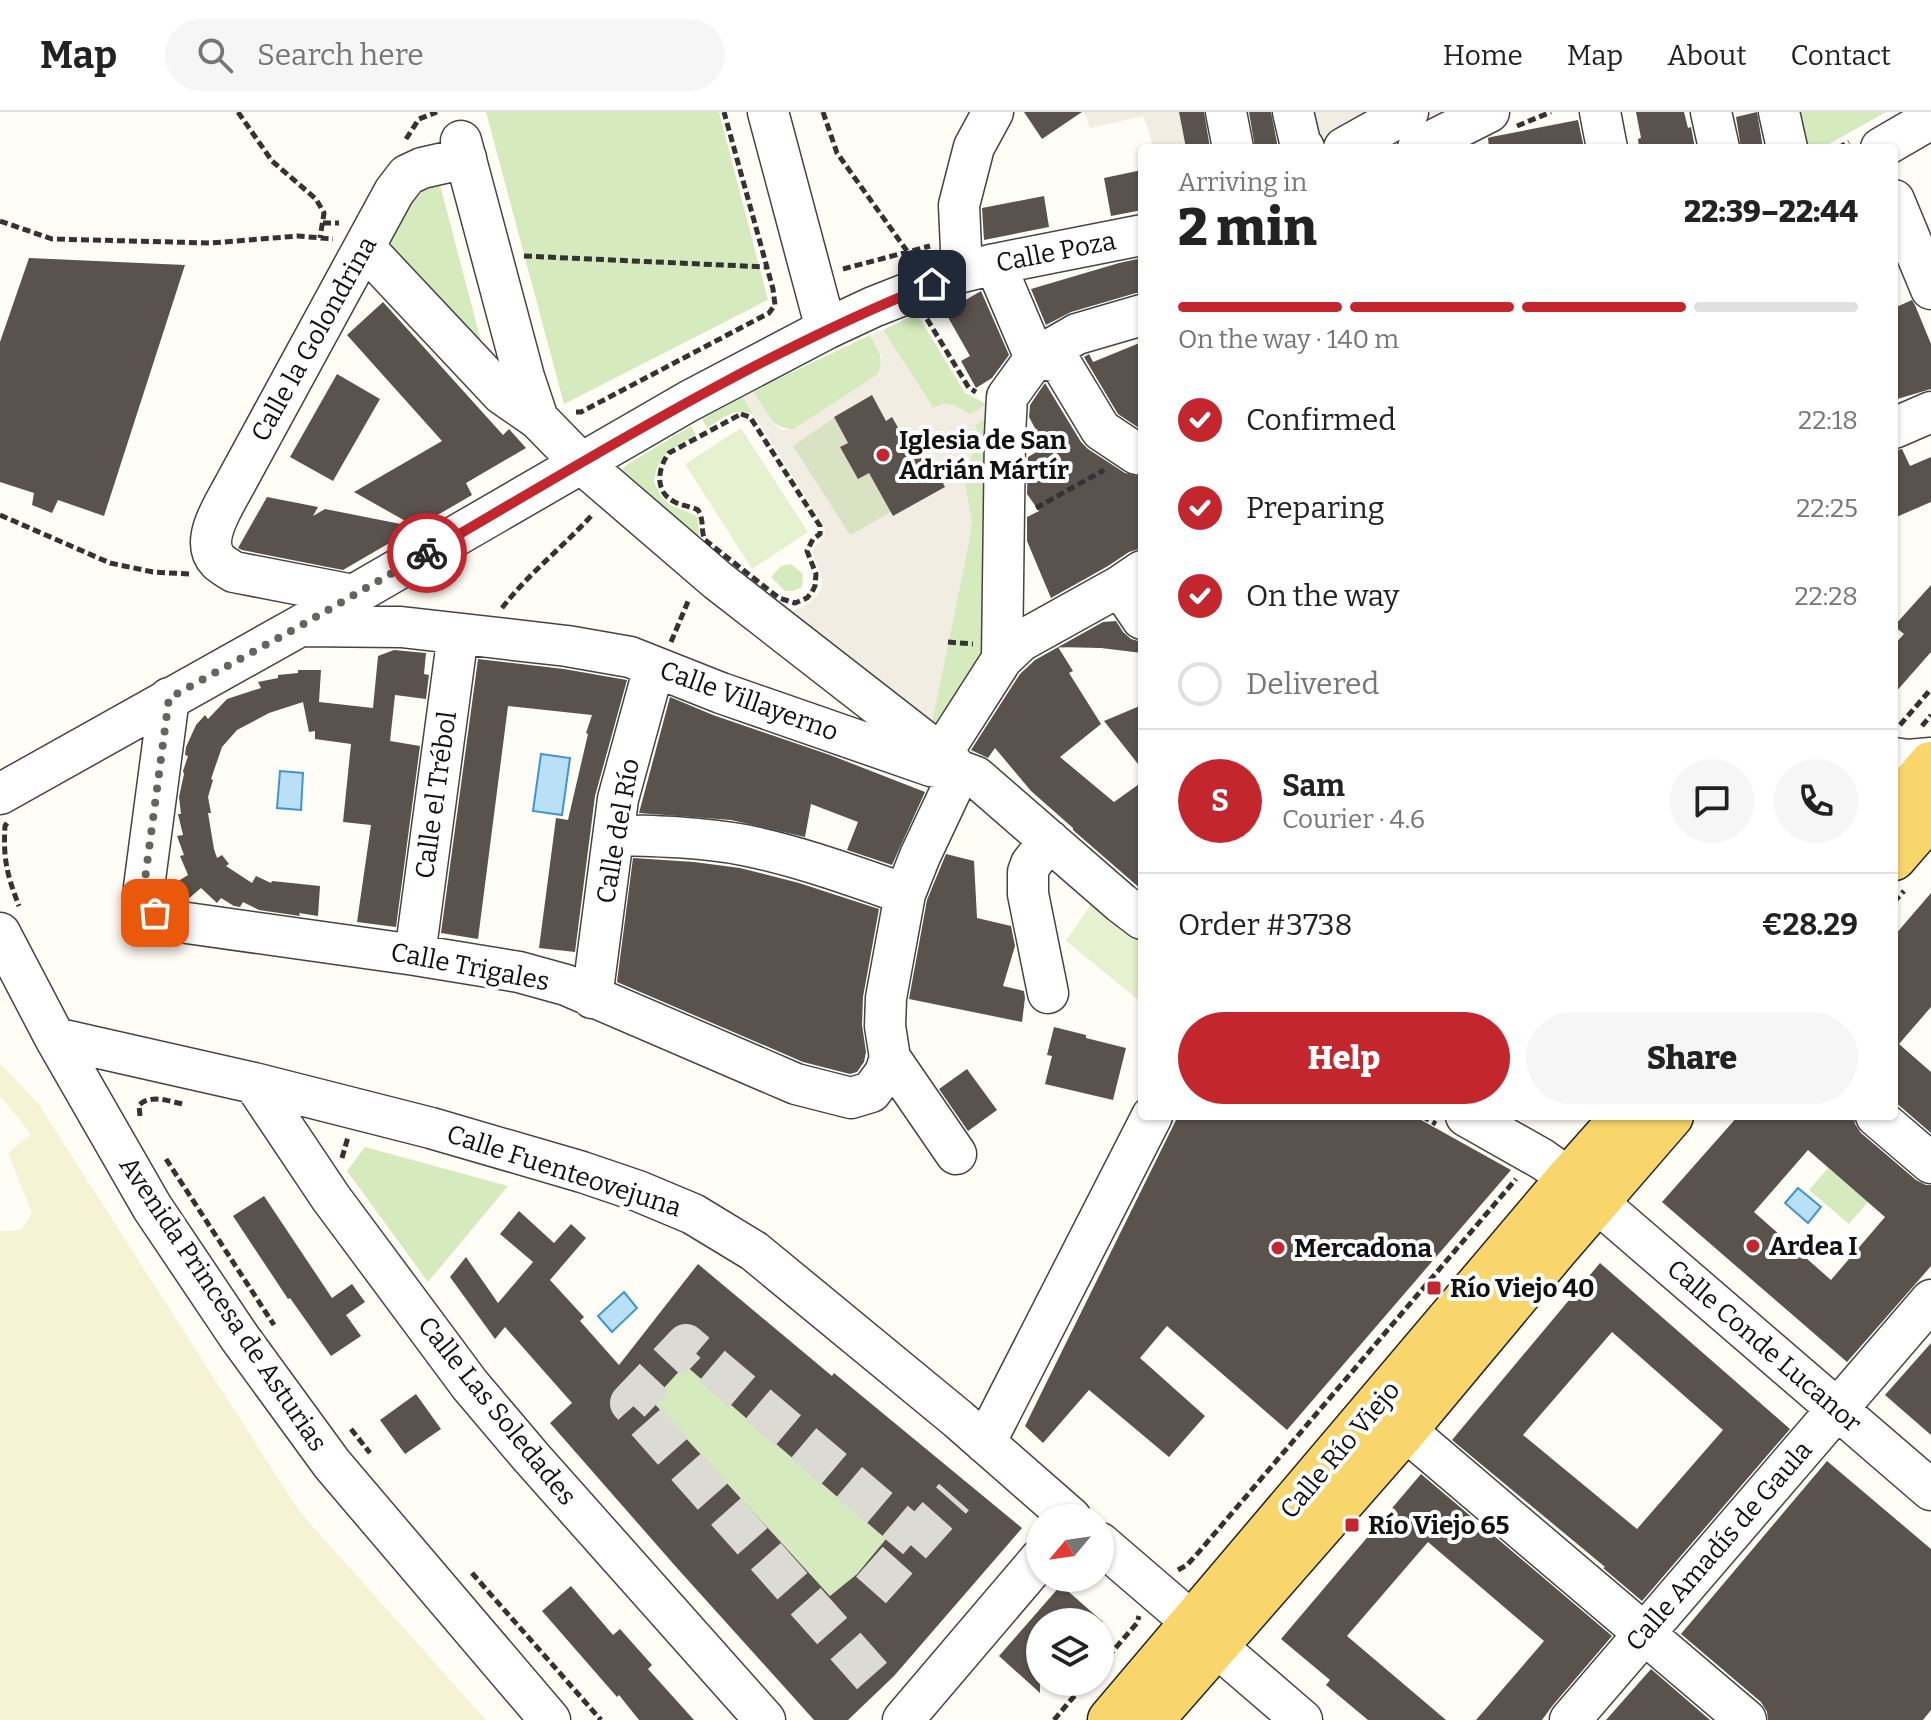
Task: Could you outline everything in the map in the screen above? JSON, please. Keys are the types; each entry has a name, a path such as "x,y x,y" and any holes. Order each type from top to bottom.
{"main road":[{"path":"1898,802 1931,764"},
{"path":"1898,853 1931,815"},
{"name":"Calle Río Viejo","path":"1110,1720 1204,1635 1405,1430 1583,1190 1622,1120"},
{"name":"Calle Río Viejo","path":"1151,1720 1204,1635 1583,1190 1666,1120"}],"street":[{"path":"768,112 826,329"},
{"path":"993,112 974,147 959,205 972,258 1035,358 1060,362 1101,430 1137,453"},
{"path":"1226,112 1232,144"},
{"path":"1293,112 1301,144"},
{"path":"1600,112 1606,144"},
{"path":"1711,112 1718,144"},
{"path":"1779,112 1786,144"},
{"path":"1888,144 1931,119"},
{"path":"1373,144 1425,137 1500,120"},
{"name":"Calle la Golondrina","path":"226,567 212,552 210,541 216,520 394,192 407,175 464,149 524,377 553,416"},
{"path":"1898,210 1931,289"},
{"name":"Calle Poza","path":"7,804 169,698 300,626 689,401 826,329 972,258 1138,236"},
{"path":"364,247 502,394 553,416 581,463 708,558 952,763"},
{"path":"1002,659 1007,397 1035,358 1077,334 1138,316"},
{"path":"1898,426 1931,412"},
{"path":"226,567 353,595"},
{"path":"956,1154 880,1075 886,998 905,894 952,763 947,745 1002,659 1021,641 1131,578 1138,604"},
{"name":"Calle Villayerno","path":"300,626 401,627 588,649 630,657 721,693 931,766 952,763 976,777 1138,916"},
{"name":"Calle el Trébol","path":"415,955 458,634"},
{"name":"Calle del Río","path":"592,998 618,799 656,668"},
{"name":"Calle Trigales","path":"169,698 144,887 147,907 167,920 519,972 563,984 796,1084 851,1098 880,1075"},
{"path":"1898,759 1931,758"},
{"path":"614,835 695,838 746,846 825,866 905,894"},
{"path":"1048,993 1028,894 1028,872 1049,840"},
{"name":"Avenida Princesa de Asturias","path":"10,922 55,1038 152,1207 240,1338 332,1464 550,1720"},
{"name":"Calle Fuenteovejuna","path":"55,1038 254,1083 431,1128 582,1172 693,1214 754,1251 1055,1504"},
{"path":"100,1117 104,1096 112,1080 127,1067 147,1060"},
{"name":"Calle Las Soledades","path":"254,1083 331,1198 470,1385 765,1720"},
{"path":"985,1443 1150,1120"},
{"path":"1881,1120 1931,1163"},
{"path":"1457,1124 1542,1159 1583,1190"},
{"name":"Calle Conde Lucanor","path":"1583,1190 1931,1490"},
{"name":"Calle Amadís de Gaula","path":"1570,1720 1931,1300"},
{"path":"1405,1430 1746,1720"},
{"path":"1114,1555 1302,1720"},
{"path":"903,1720 1026,1575"}],"path":[{"path":"238,112 272,161 316,199 324,213 320,238"},
{"path":"553,416 581,412 769,313 775,305 724,112"},
{"path":"823,112 837,153 907,251"},
{"path":"1500,120 1551,112"},
{"path":"0,221 52,239 211,243 298,236 353,241 364,247"},
{"path":"773,289 907,251 972,258"},
{"path":"517,256 767,267"},
{"path":"920,307 969,388 998,403 1007,397"},
{"path":"656,668 667,653 708,558 703,522 698,510 673,502 663,491 659,477 663,460 669,453 736,416 745,415 750,417 820,526 820,534 813,539 807,551 816,574 812,592 795,603 779,598 708,558"},
{"path":"1004,517 1035,508 1137,453"},
{"path":"499,611 516,589 597,509"},
{"path":"0,515 110,563 153,572 202,574 226,567"},
{"path":"1898,727 1931,689"},
{"path":"7,804 4,850 10,922"},
{"path":"142,1123 139,1105 145,1100 153,1098 185,1104"},
{"path":"159,1148 275,1326"},
{"path":"1168,1569 1182,1569 1198,1553 1516,1181 1517,1170"},
{"path":"345,1421 371,1454"},
{"path":"464,1564 601,1720"},
{"path":"1114,1650 1124,1638"},
{"path":"1054,1720 1074,1696"}],"shaded area":[{"path":"1084,112 1179,112 1185,144 1153,144 1143,116 1090,128"},
{"path":"1283,112 1446,112 1391,144 1290,144"},
{"path":"883,330 933,408 943,404 954,405 970,415 987,404 993,414 975,425 978,436 975,451 962,469 972,522 931,726 788,612 805,606 821,589 822,579 812,552 825,536 824,527 743,397 753,391 775,425 783,430 794,429 877,375 882,357 870,335","holes":["872,395 886,421 893,418 904,438 910,435 927,465 932,463 945,487 894,516 891,512 850,535 793,446"]},
{"path":"0,1063 39,1105 299,1511 486,1720 0,1720 0,1231 21,1230 32,1213 8,1153 31,1134 0,1096"}],"green space":[{"path":"486,112 719,112 768,300 564,404"},
{"path":"1788,112 1886,112 1829,144 1795,144"},
{"path":"439,181 487,364 378,241 402,194"},
{"path":"912,316 919,317 965,393 987,404 970,415 953,406 933,408 883,330"},
{"path":"870,335 881,359 877,375 794,429 779,426 769,417 753,391"},
{"path":"743,397 754,415 735,413 707,428 702,419"},
{"path":"993,414 987,662 941,734 931,726 972,522 962,469 971,458 975,425"},
{"path":"834,417 848,443 841,447 869,473 891,512 850,536 792,446"},
{"path":"691,426 696,435 673,448 663,458 654,482 662,498 670,505 698,519 700,545 624,479 622,471 625,466"},
{"path":"741,428 808,532 752,569 685,464"},
{"path":"791,564 803,574 802,587 785,591 771,577 781,566"},
{"path":"1098,894 1138,928 1138,1000 1066,941"},
{"path":"365,1147 508,1186 428,1282 347,1171"},
{"path":"1828,1168 1868,1202 1849,1224 1809,1190"},
{"path":"685,1365 886,1539 857,1574 830,1596 652,1401"}],"water":[{"path":"541,754 570,758 562,815 533,811"},
{"path":"280,771 303,773 301,810 277,808"},
{"path":"1798,1188 1821,1207 1808,1223 1785,1203"},
{"path":"624,1292 637,1308 612,1332 598,1316"}],"building":[{"path":"1024,112 1082,112 1042,139"},
{"path":"1179,112 1204,112 1209,144 1185,144"},
{"path":"1249,112 1271,112 1277,144 1254,144"},
{"path":"1636,112 1684,112 1694,144 1639,144 1638,139 1641,138"},
{"path":"1757,112 1762,144 1740,144 1736,117"},
{"path":"1578,120 1583,144 1489,144 1488,138"},
{"path":"1138,171 1138,211 1111,216 1104,178"},
{"path":"1044,196 1049,227 984,240 982,208"},
{"path":"29,258 185,265 104,516 58,500 52,513 32,505 34,493 0,482 0,342"},
{"path":"1138,259 1138,293 1071,312 1046,325 1031,289"},
{"path":"981,291 1009,355 992,378 976,388 961,361 970,356 945,312"},
{"path":"1912,300 1931,344 1931,389 1898,399 1898,306"},
{"path":"383,302 503,435 509,429 526,448 466,483 472,495 343,570 238,548 267,497 318,507 313,516 325,509 416,527 354,492 442,441 347,335"},
{"path":"1138,344 1138,427 1118,414 1084,357 1089,354 1093,362"},
{"path":"337,374 380,399 333,481 290,457"},
{"path":"1045,383 1081,442 1125,473 1138,476 1138,549 1051,598 1027,541 1027,517 1039,511 1027,494 1028,457 1045,447 1029,417 1030,405"},
{"name":"Iglesia de San Adrián Mártír","path":"872,395 886,421 892,417 904,438 910,435 927,465 932,462 945,487 893,516 869,473 858,479 840,447 848,443 834,417"},
{"path":"1902,449 1910,466 1931,457 1931,502 1898,516 1898,450"},
{"path":"1931,585 1931,652 1898,689 1898,641 1904,634 1898,629 1898,622"},
{"path":"1116,621 1123,632 1138,641 1138,653 1058,647 1103,622"},
{"path":"1058,647 1073,671 1069,673 1101,724 1060,757 1114,802 1138,785 1138,887 1031,791 995,748 988,758 971,750 1020,674 1035,660"},
{"path":"394,650 426,653 424,674 429,675 426,699 395,695 390,741 420,746 396,927 357,922 371,825 343,822 351,744 315,739 315,731 309,732 303,702 269,713 237,730 222,747 211,779 208,797 211,813 208,813 217,858 222,855 229,864 226,866 252,883 256,876 271,883 320,886 318,916 259,910 243,902 240,907 234,906 221,898 217,903 201,888 187,900 177,898 170,886 188,875 180,856 184,855 177,836 183,835 178,814 181,814 179,797 188,756 185,755 186,747 196,725 205,715 208,719 227,699 261,688 258,682 278,678 278,675 298,673 298,670 321,670 319,702 373,708 378,656"},
{"path":"478,659 627,680 595,796 575,952 539,948 556,818 568,820 592,715 508,706 478,939 441,933"},
{"path":"670,697 925,792 892,865 847,850 858,822 811,804 805,837 731,820 639,813"},
{"path":"1138,707 1138,764 1104,721"},
{"path":"946,854 974,861 977,918 1011,926 1015,946 1003,986 1024,991 1022,1022 909,999 927,900"},
{"path":"633,858 740,868 879,909 863,997 862,1025 866,1052 857,1072 850,1074 803,1062 617,982"},
{"path":"1931,893 1931,1007 1899,1044 1931,1072 1931,1133 1898,1104 1898,931"},
{"path":"1054,1027 1126,1048 1113,1100 1045,1084 1052,1056 1047,1055"},
{"path":"967,1069 997,1110 968,1131 939,1089"},
{"name":"Mercadona","path":"1176,1120 1421,1120 1511,1170 1287,1430 1167,1326 1140,1358 1205,1416 1169,1457 1089,1390 1043,1443 1025,1426"},
{"path":"1734,1120 1854,1120 1861,1133 1916,1180 1931,1185 1931,1266 1847,1362 1662,1202","holes":["1808,1150 1885,1217 1831,1280 1754,1212"]},
{"path":"264,1196 332,1298 352,1284 365,1302 346,1315 361,1336 331,1356 288,1299 233,1216"},
{"path":"519,1211 554,1243 571,1224 586,1238 550,1280 584,1317 580,1321 619,1365 698,1264 1022,1528 894,1676 848,1720 814,1720 550,1423 572,1403 505,1327 495,1339 450,1277 466,1257 498,1303 533,1262 500,1234","holes":["685,1365 886,1539 857,1574 830,1596 652,1401"]},
{"path":"1600,1263 1790,1429 1642,1601 1452,1440","holes":["1612,1332 1723,1430 1637,1529 1523,1435"]},
{"path":"1931,1343 1931,1435 1885,1395"},
{"path":"416,1394 441,1429 405,1454 380,1420"},
{"path":"1827,1461 1931,1549 1931,1710 1923,1720 1768,1720 1761,1702 1681,1634"},
{"path":"1421,1474 1612,1636 1542,1720 1476,1720 1544,1641 1428,1542 1347,1636 1446,1720 1368,1720 1326,1685 1330,1680 1281,1639"},
{"path":"571,1586 613,1635 620,1629 652,1665 648,1669 694,1720 639,1720 619,1695 617,1697 542,1611"},
{"path":"1055,1592 1069,1592 1087,1608 1041,1608"},
{"path":"1026,1625 1026,1680 999,1656"},
{"path":"1651,1669 1710,1720 1606,1720"}],"tunnel":[{"path":"872,1676 630,1403 686,1344 916,1539"},
{"path":"871,1590 954,1497"}],"way so far":[{"path":"155,913 147,907 144,887 169,698 427,553"}],"place":[{"name":"Iglesia de San Adrián Mártír","path":"883,455"},
{"name":"Ardea I","path":"1753,1246"},
{"name":"Mercadona","path":"1278,1248"},
{"name":"Río Viejo 40","path":"1434,1288"},
{"name":"Río Viejo 65","path":"1352,1525"}],"route":[{"path":"427,553 689,401 826,329 932,284"}]}
